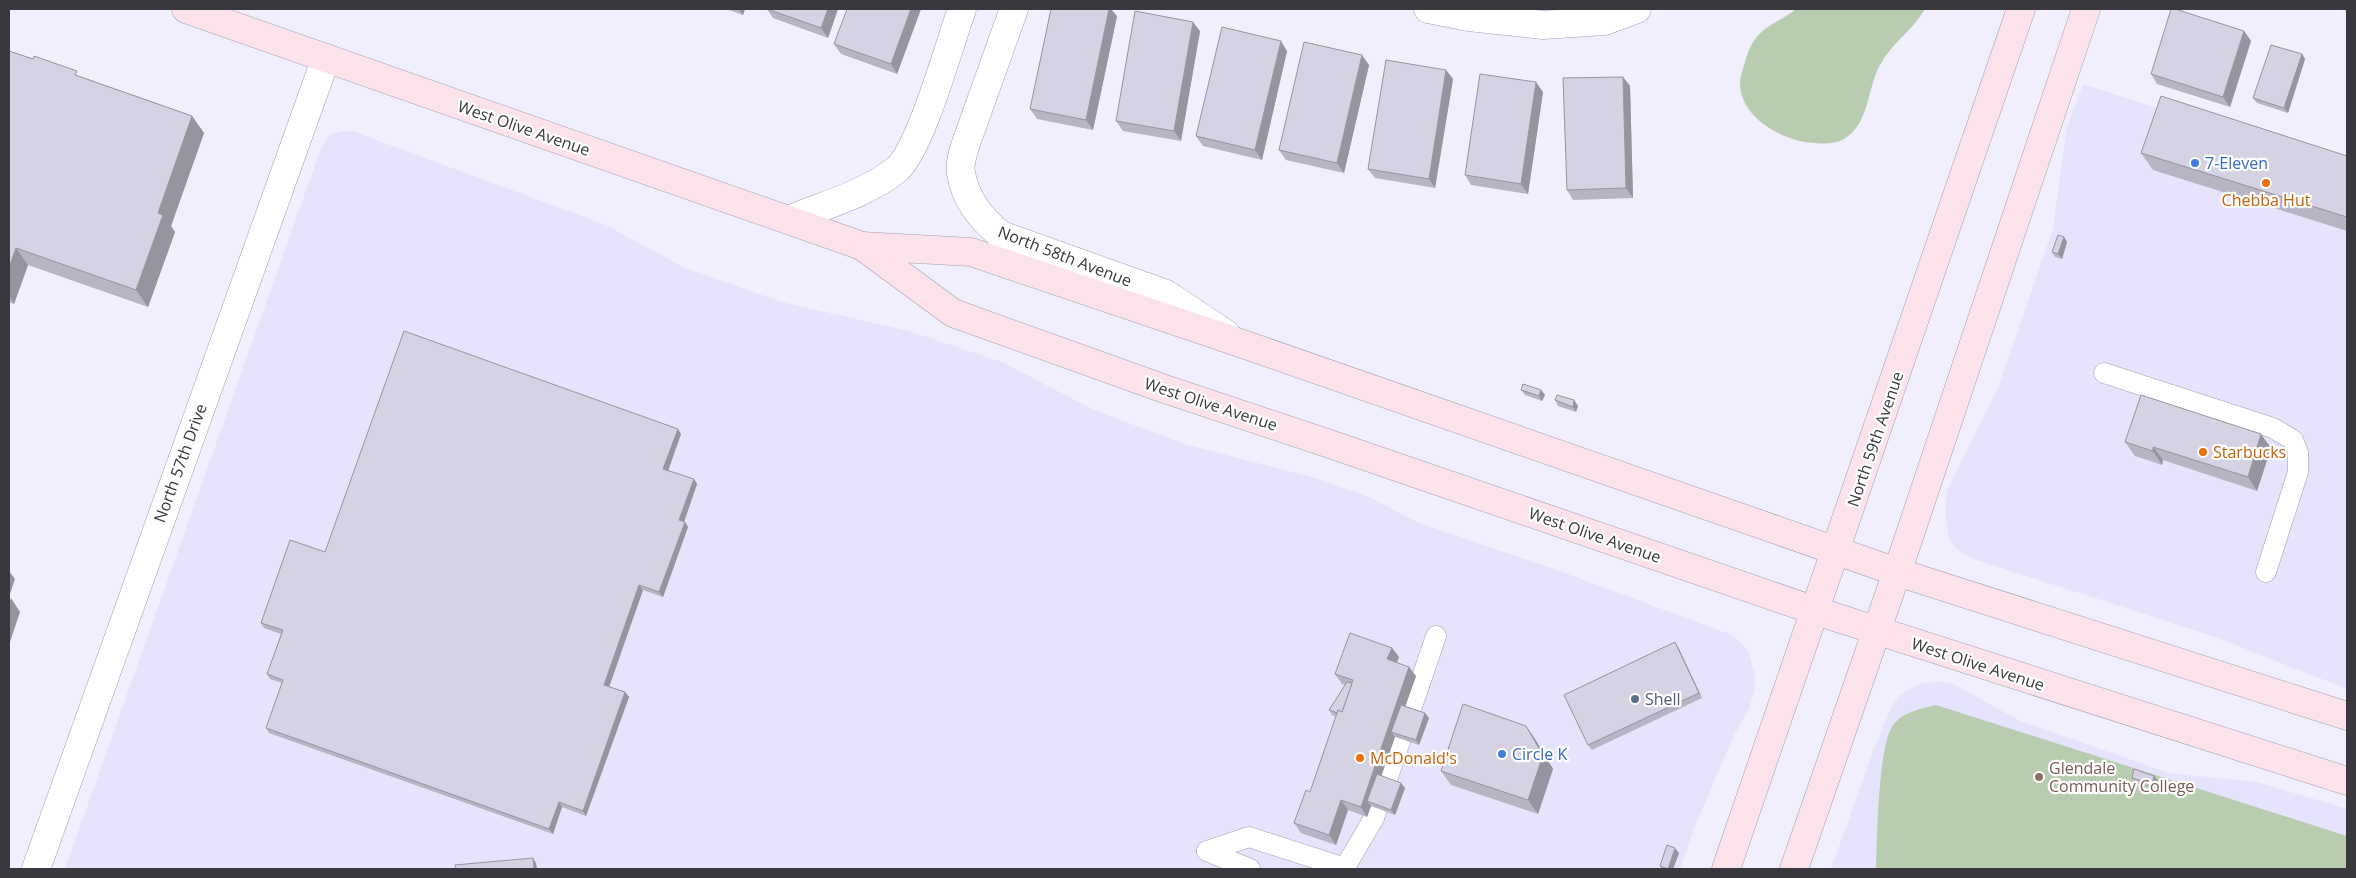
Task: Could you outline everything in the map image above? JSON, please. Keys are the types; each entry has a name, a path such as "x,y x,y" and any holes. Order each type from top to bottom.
{"main road":[{"name":"West Olive Avenue","path":"186,9 862,246 971,252 1240,343 1897,572 2347,716"},
{"name":"North 59th Avenue","path":"1726,869 2021,9"},
{"path":"1794,869 1877,632 2086,9"},
{"name":"West Olive Avenue","path":"862,246 953,314 1162,388 1877,632 2347,780"}],"street":[{"path":"789,220 876,183 898,169 920,131 962,9"},
{"name":"North 58th Avenue","path":"1014,9 967,142 960,170 964,188 974,207 985,222 1001,235 1166,294 1240,343"},
{"path":"1428,9 1469,17 1543,25 1604,22 1638,9"},
{"name":"North 57th Drive","path":"36,869 326,58"}],"lane":[{"path":"2104,373 2273,428 2292,440 2298,452 2298,472 2266,572"},
{"path":"1250,869 1207,851 1248,837 1344,869 1374,818 1436,636"}],"shaded area":[{"path":"2083,84 2347,170 2347,689 2218,638 1977,560 1965,555 1950,542 1945,513 1947,491 1998,388 2053,229 2066,131"},
{"path":"342,131 355,132 606,225 685,268 782,302 909,331 1002,362 1092,409 1184,444 1315,478 1369,497 1419,523 1554,569 1732,635 1748,650 1755,675 1755,690 1748,711 1733,737 1695,826 1680,869 65,869 319,154 325,140 331,134"},
{"name":"Glendale Community College","path":"1923,683 1952,683 2018,720 2169,773 2258,782 2347,809 2347,869 1831,869 1875,746 1892,706 1898,697 1910,688"}],"green space":[{"path":"1796,9 1925,9 1890,50 1880,65 1859,124 1844,139 1837,142 1822,144 1803,142 1778,133 1756,118 1742,97 1740,79 1752,43 1765,29"},
{"name":"Glendale Community College","path":"1936,705 2347,836 2347,869 1876,869 1879,793 1889,734 1894,724 1903,716 1913,711"}],"building":[{"path":"767,9 828,9 821,28"},
{"path":"847,9 911,9 891,64 834,44"},
{"path":"1051,9 1109,9 1086,120 1030,109"},
{"path":"2171,9 2244,31 2223,97 2151,74"},
{"path":"1135,11 1193,22 1174,131 1116,121"},
{"path":"1222,27 1281,41 1255,150 1196,136"},
{"path":"1304,42 1362,55 1337,163 1279,150"},
{"path":"2271,45 2302,54 2284,108 2253,98"},
{"path":"9,51 33,59 34,56 77,71 75,75 192,116 158,213 163,215 136,290 16,248 9,268"},
{"path":"1386,60 1446,70 1429,179 1368,169"},
{"path":"1480,74 1536,82 1521,184 1465,175"},
{"path":"1623,77 1626,188 1567,190 1563,78"},
{"path":"2161,96 2347,156 2347,217 2141,153"},
{"path":"2058,235 2064,237 2058,254 2052,252"},
{"path":"404,331 678,429 663,469 694,479 679,520 685,522 659,592 639,585 604,685 625,692 583,811 559,802 549,829 266,728 283,680 267,674 283,630 261,623 290,540 325,552"},
{"path":"1523,384 1541,390 1539,396 1521,390"},
{"path":"1557,395 1574,400 1573,407 1555,400"},
{"name":"Starbucks","path":"2141,395 2261,434 2248,477 2153,447 2153,451 2125,442"},
{"name":"McDonald's","path":"1350,633 1392,648 1387,659 1409,667 1361,807 1341,800 1329,835 1294,823 1306,790 1310,792 1338,710 1342,712 1353,680 1335,674"},
{"name":"Shell","path":"1675,642 1699,693 1588,745 1564,695"},
{"path":"1347,682 1352,683 1342,712 1338,710 1337,713 1329,710"},
{"name":"Circle K","path":"1463,704 1526,726 1543,755 1528,800 1441,771"},
{"path":"1401,705 1425,713 1416,740 1391,732"},
{"path":"2134,769 2154,776 2152,784 2132,778"},
{"path":"1377,774 1401,783 1391,810 1367,801"},
{"path":"1667,845 1675,848 1668,869 1660,866"},
{"path":"533,858 534,869 456,869 455,865"}],"place":[{"name":"7-Eleven","path":"2195,163"},
{"name":"Chebba Hut","path":"2266,183"},
{"name":"Starbucks","path":"2203,452"},
{"name":"Shell","path":"1635,699"},
{"name":"Circle K","path":"1502,754"},
{"name":"McDonald's","path":"1360,758"},
{"name":"Glendale Community College","path":"2039,777"}]}
